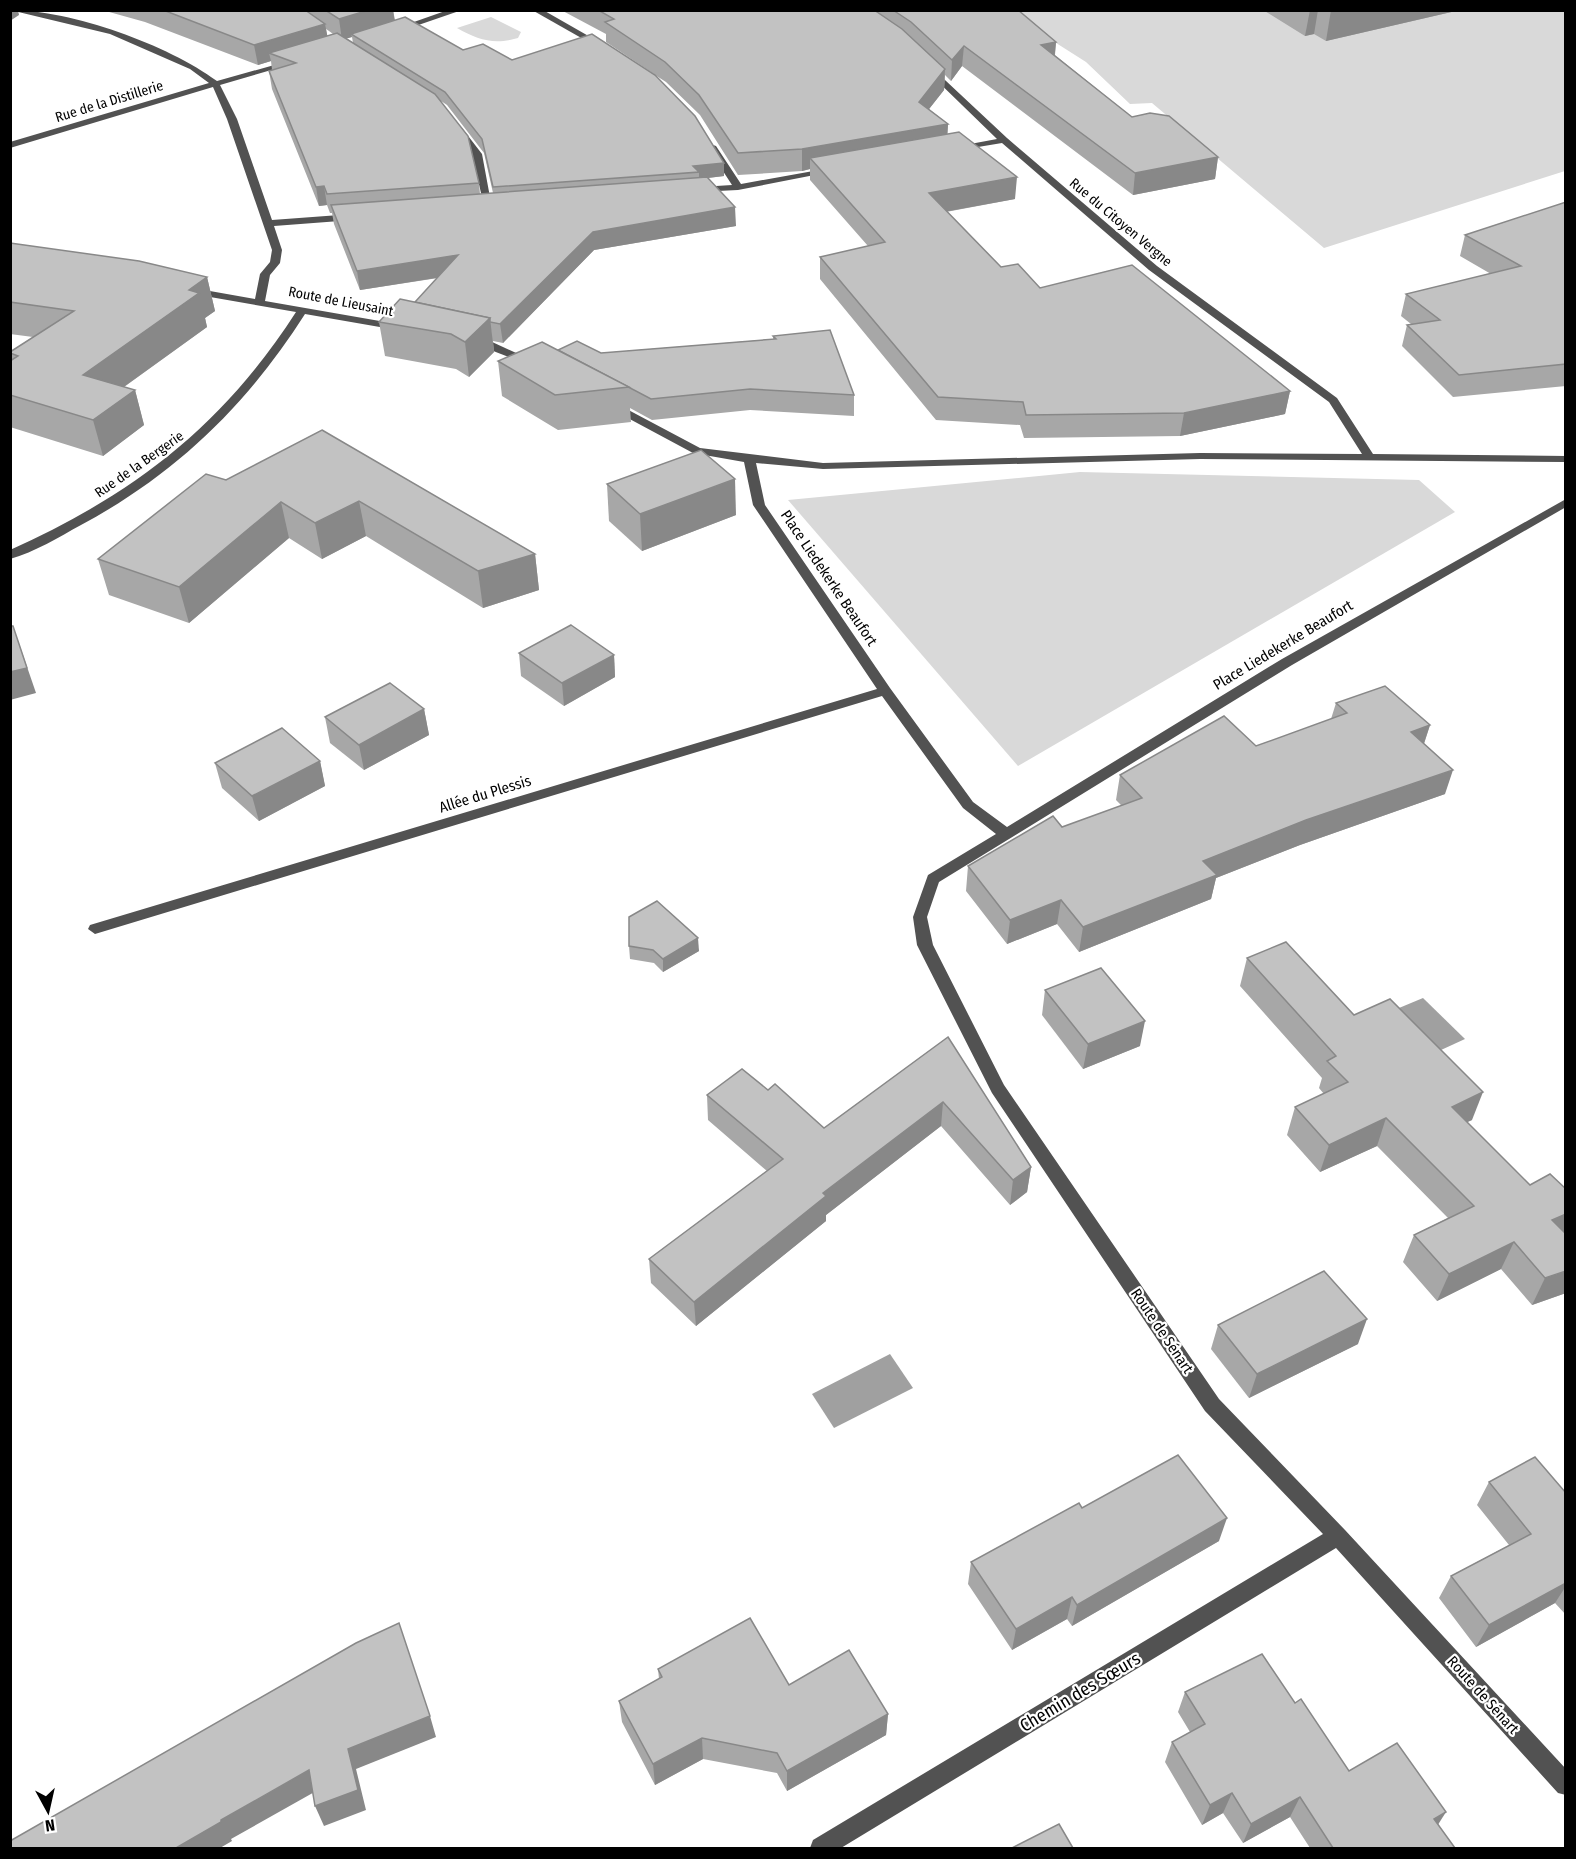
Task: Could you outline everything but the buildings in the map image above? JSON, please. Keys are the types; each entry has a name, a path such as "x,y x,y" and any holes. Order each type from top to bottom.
{"street":[{"path":"14,10 112,32 193,67 215,83 224,99 268,223 277,258 265,274 260,301"},
{"path":"384,33 458,10"},
{"path":"536,10 613,52"},
{"name":"Rue de la Distillerie","path":"10,145 300,59"},
{"name":"Rue du Citoyen Vergne","path":"922,62 1004,140 1153,268 1333,400 1370,456"},
{"path":"449,117 477,154 489,206"},
{"path":"707,138 738,187"},
{"path":"946,151 1004,140"},
{"path":"691,191 738,187 842,169"},
{"path":"477,207 501,205"},
{"path":"268,223 361,216"},
{"name":"Route de Lieusaint","path":"177,289 260,301 404,328"},
{"name":"Rue de la Bergerie","path":"10,555 37,544 117,500 188,450 228,410 282,346 303,309"},
{"path":"463,338 486,343 548,371"},
{"path":"608,403 697,451 823,466 1188,457 1370,456 1566,459"},
{"name":"Place Liedekerke Beaufort","path":"749,459 759,505 885,691 968,806 1005,833 1328,638 1566,502"},
{"name":"Allée du Plessis","path":"95,929 885,691"},
{"name":"Route de Sénart","path":"1005,833 933,879 920,917 925,945 998,1089 1212,1405 1338,1536 1566,1785"},
{"name":"Chemin des Sœurs","path":"821,1848 1338,1536"}],"shaded area":[{"path":"1006,11 1565,11 1565,171 1324,248 1152,103 1130,104 1086,62"},
{"path":"491,17 521,32 518,38 501,41 486,40 457,28"},
{"path":"1080,472 1419,480 1455,512 1018,766 788,500"},
{"path":"1423,998 1465,1039 1441,1050 1399,1008"},
{"path":"890,1354 913,1388 834,1428 812,1394"}]}
